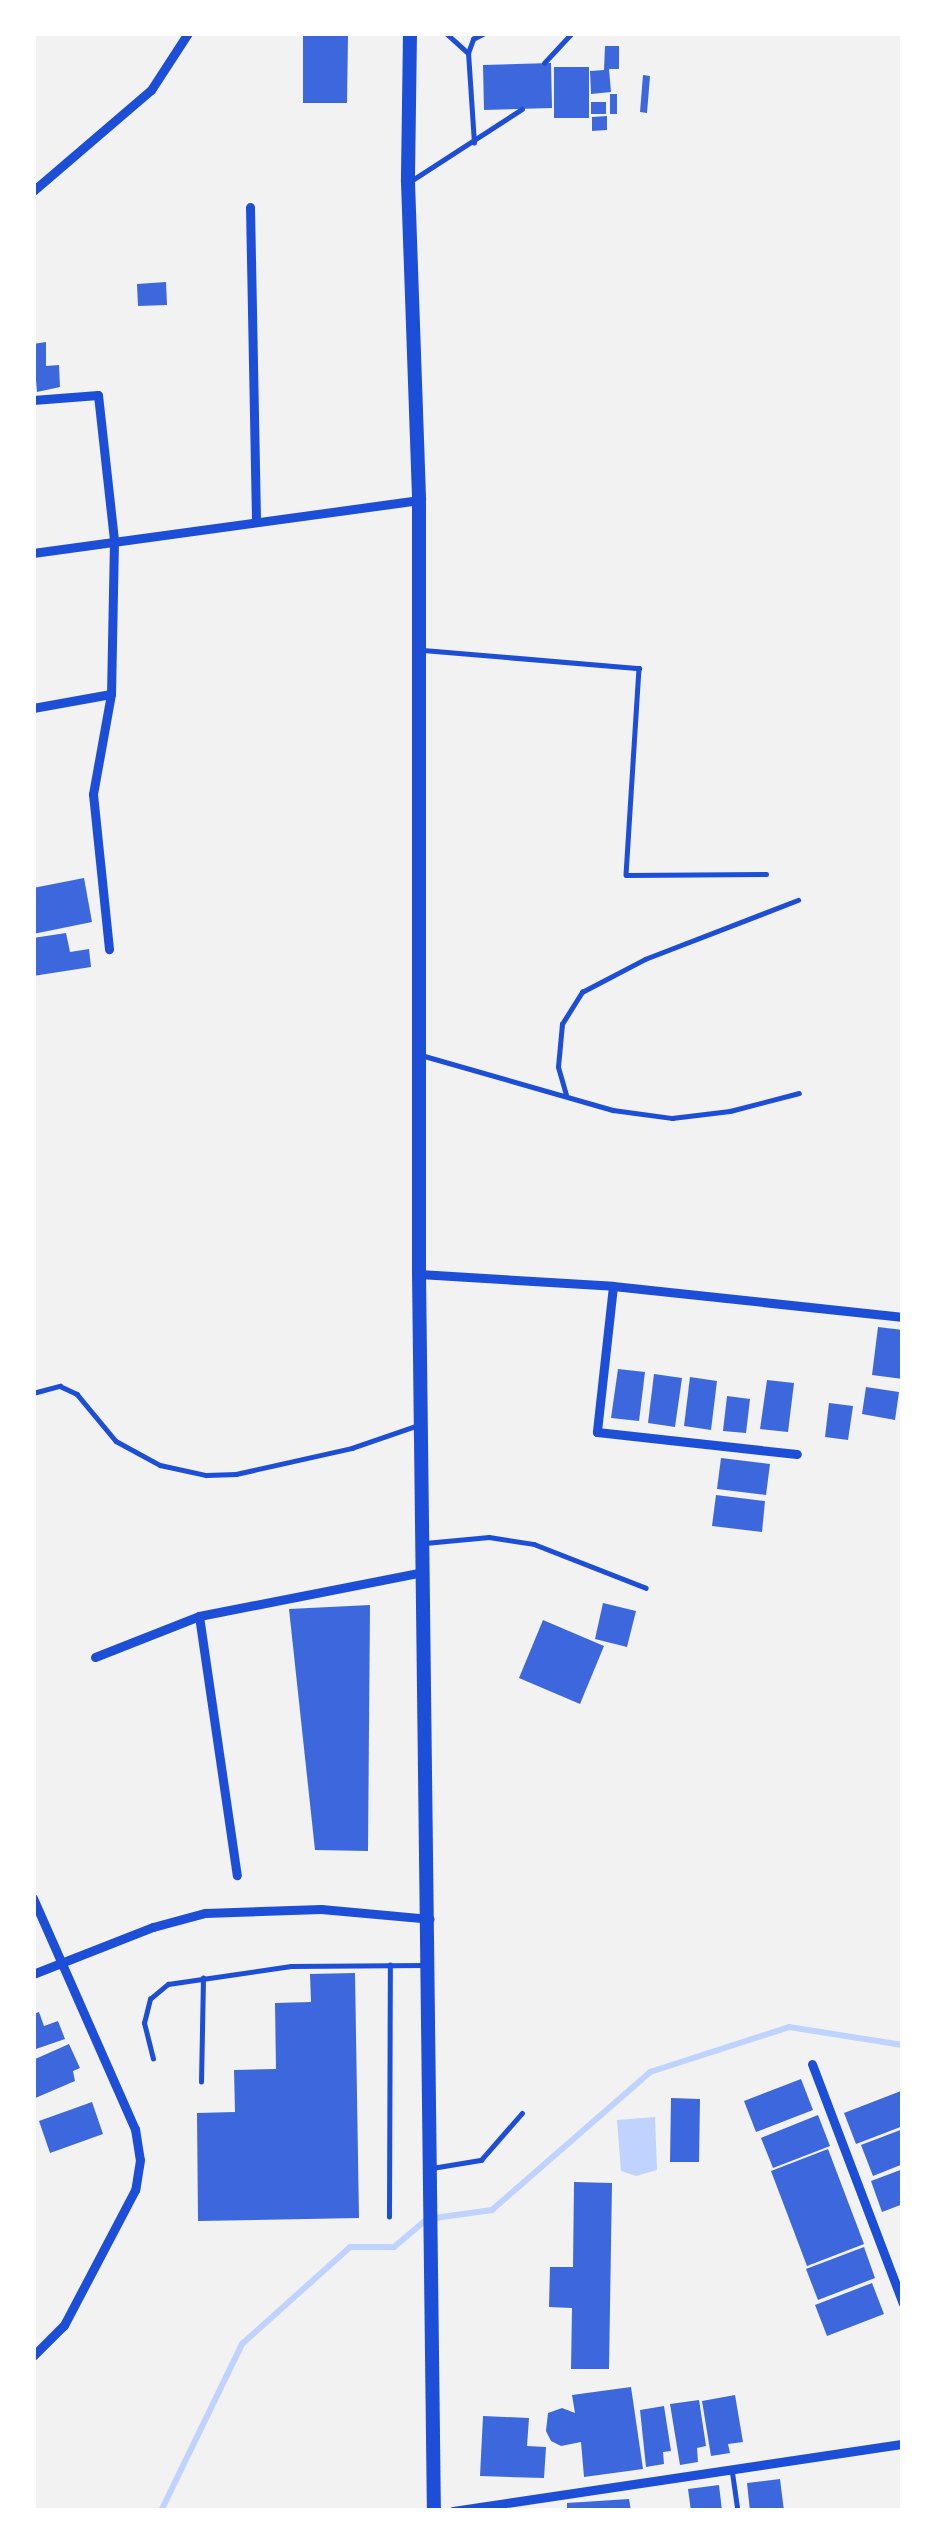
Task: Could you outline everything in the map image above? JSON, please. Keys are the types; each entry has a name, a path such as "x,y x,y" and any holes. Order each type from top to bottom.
{"main road":[{"path":"410,33 408,182 419,500 419,1274 434,2511"}],"street":[{"path":"33,191 151,90 188,33"},
{"path":"250,207 256,520"},
{"path":"33,400 98,394 114,540 111,694 93,794 109,949"},
{"path":"33,554 419,500"},
{"path":"33,708 111,694"},
{"path":"419,1274 614,1286 903,1317"},
{"path":"614,1286 597,1432 797,1454"},
{"path":"95,1657 199,1616 424,1572"},
{"path":"199,1616 237,1875"},
{"path":"33,1898 135,2129 140,2160 135,2191 64,2325 33,2356"},
{"path":"33,1975 61,1961 205,1913 321,1909 430,1919"},
{"path":"812,2064 903,2303"},
{"path":"453,2511 903,2444"}],"lane":[{"path":"446,33 468,53"},
{"path":"474,143 468,53 473,39 485,33"},
{"path":"544,63 572,33"},
{"path":"408,182 522,109"},
{"path":"418,650 639,668 626,875 766,874"},
{"path":"566,1095 558,1067 562,1024 582,992 645,958 798,900"},
{"path":"421,1055 672,1118 730,1111 799,1093"},
{"path":"33,1394 60,1387 77,1394 116,1441 160,1465 206,1474 236,1474 352,1448 422,1424"},
{"path":"424,1544 490,1537 534,1544 646,1588"},
{"path":"389,2217 390,1965"},
{"path":"153,2059 144,2024 150,1999 168,1984 291,1966 430,1965"},
{"path":"201,2083 202,1978"},
{"path":"432,2173 481,2160 522,2113"},
{"path":"732,2469 738,2511"}],"water":[{"path":"655,2117 657,2170 636,2176 621,2171 617,2120"}],"building":[{"path":"303,35 348,35 347,103 303,103"},
{"path":"605,46 619,46 619,69 609,69 611,92 591,94 590,71 604,70"},
{"path":"551,63 552,108 484,110 483,65"},
{"path":"554,67 589,67 589,118 554,118"},
{"path":"643,75 650,76 647,113 640,112"},
{"path":"610,94 617,94 617,114 610,114"},
{"path":"591,102 606,102 606,114 591,114"},
{"path":"607,116 607,130 592,131 592,117"},
{"path":"166,282 167,305 138,306 137,284"},
{"path":"46,342 46,366 59,365 60,387 37,392 33,344"},
{"path":"84,878 92,922 33,934 33,888"},
{"path":"66,933 70,952 89,949 91,967 33,976 33,938"},
{"path":"878,1327 903,1330 903,1379 872,1375"},
{"path":"618,1369 645,1372 639,1421 611,1418"},
{"path":"654,1374 682,1378 675,1427 648,1423"},
{"path":"690,1377 717,1381 711,1430 684,1426"},
{"path":"767,1380 794,1383 788,1432 760,1429"},
{"path":"866,1387 899,1392 895,1420 862,1414"},
{"path":"727,1396 750,1399 746,1433 723,1431"},
{"path":"829,1403 853,1406 848,1440 825,1437"},
{"path":"721,1458 770,1464 766,1495 717,1489"},
{"path":"716,1495 765,1501 762,1532 712,1526"},
{"path":"603,1603 636,1611 627,1647 595,1639"},
{"path":"370,1605 368,1851 315,1850 289,1609"},
{"path":"543,1620 604,1646 580,1704 519,1678"},
{"path":"355,1973 359,2218 198,2221 197,2113 235,2112 234,2070 276,2069 275,2003 311,2002 310,1974"},
{"path":"39,2012 44,2026 58,2021 65,2039 33,2050 33,2014"},
{"path":"69,2044 80,2068 73,2071 75,2081 33,2099 33,2060"},
{"path":"801,2079 813,2110 756,2132 744,2101"},
{"path":"901,2091 903,2126 856,2144 844,2113"},
{"path":"671,2098 700,2099 699,2162 670,2162"},
{"path":"92,2102 103,2134 50,2153 39,2121"},
{"path":"818,2115 830,2146 773,2168 761,2138"},
{"path":"903,2129 903,2164 873,2176 861,2145"},
{"path":"828,2149 864,2244 807,2266 771,2171"},
{"path":"903,2169 903,2204 882,2212 871,2181"},
{"path":"574,2182 612,2183 609,2369 571,2369 572,2308 549,2307 550,2267 573,2267"},
{"path":"864,2247 875,2278 818,2300 806,2269"},
{"path":"872,2283 884,2314 827,2336 815,2305"},
{"path":"631,2387 643,2469 584,2477 581,2442 561,2446 551,2441 546,2431 548,2413 562,2408 575,2413 572,2395"},
{"path":"735,2395 743,2442 728,2444 730,2453 711,2456 702,2401"},
{"path":"699,2400 706,2446 697,2448 698,2462 680,2465 670,2404"},
{"path":"664,2406 671,2451 663,2452 664,2464 646,2467 640,2410"},
{"path":"483,2416 529,2418 527,2446 546,2447 544,2478 480,2476"},
{"path":"780,2479 784,2511 750,2511 747,2483"},
{"path":"719,2485 722,2511 691,2511 688,2489"},
{"path":"629,2499 631,2511 567,2511 567,2503"}],"waterway":[{"path":"161,2511 242,2344 350,2247 394,2247 427,2219 492,2210 650,2072 789,2027 903,2045"}]}
